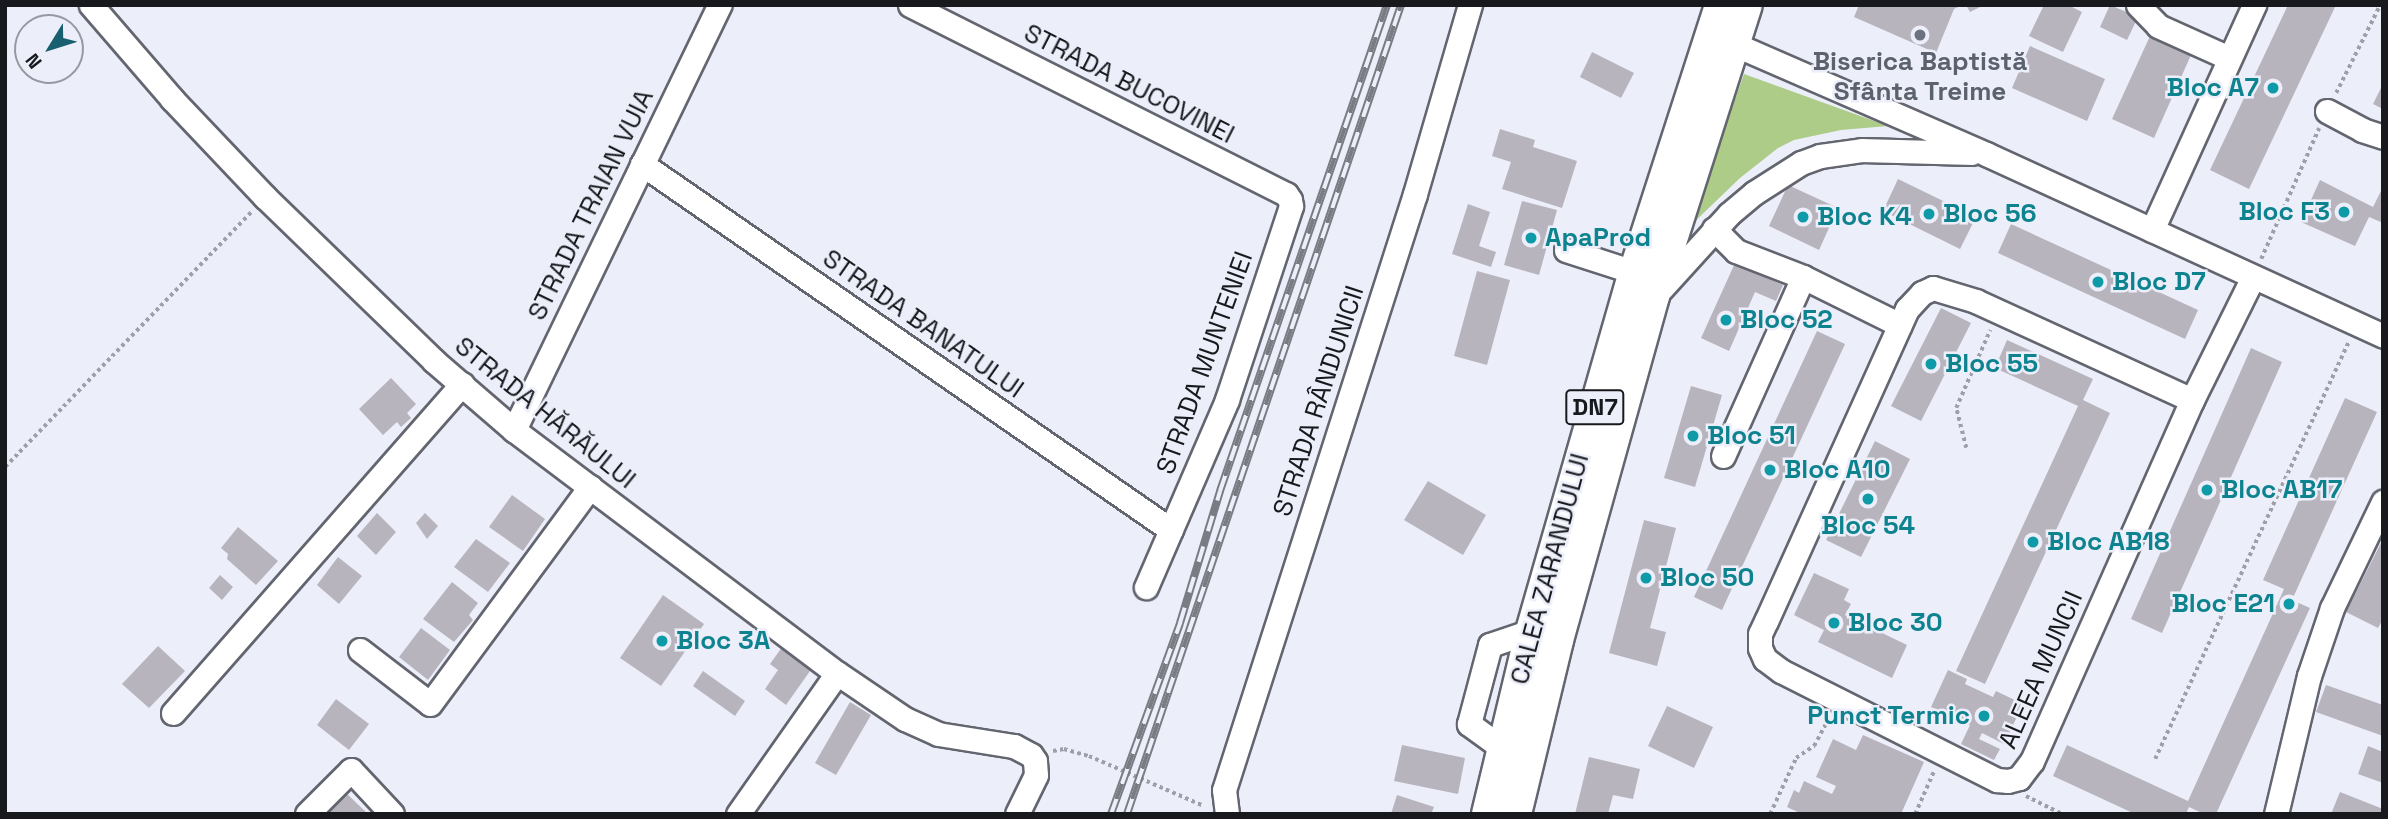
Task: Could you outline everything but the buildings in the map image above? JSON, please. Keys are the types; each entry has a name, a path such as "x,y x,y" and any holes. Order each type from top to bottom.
{"main road":[{"name":"CALEA ZARANDULUI","path":"1516,814 1558,640 1722,39 1720,5"},
{"name":"CALEA ZARANDULUI","path":"1487,814 1531,631 1634,272 1722,39 1747,5"}],"street":[{"name":"STRADA HĂRĂULUI","path":"91,5 172,99 265,197 514,430 837,673 924,730 959,739 1020,747 1035,761"},
{"name":"STRADA TRAIAN VUIA","path":"514,430 719,5"},
{"name":"STRADA BUCOVINEI","path":"910,5 1286,194"},
{"name":"STRADA RÂNDUNICII","path":"1218,811 1415,194 1470,5"},
{"path":"2138,5 2158,26 2229,58"},
{"path":"2152,230 2254,5"},
{"path":"1722,39 1986,154 2383,336"},
{"path":"2327,111 2362,130 2383,136"},
{"path":"1654,296 1714,229 1754,193 1801,163 1820,156 1861,150 1986,154"},
{"name":"STRADA BANATULUI","path":"642,164 1171,530"},
{"name":"STRADA MUNTENIEI","path":"1146,587 1227,400 1291,206 1286,194"},
{"path":"1714,229 1736,251 1804,277 1900,325 1914,299 1933,288 1949,291 2192,400"},
{"path":"1566,250 1634,272"},
{"path":"1723,456 1804,277"},
{"name":"ALEEA MUNCII","path":"1900,325 1760,634 1760,648 1765,659 1781,671 1997,780 2008,782 2019,778 2032,761 2192,400 2253,277"},
{"path":"173,713 462,384"},
{"path":"360,650 430,704 590,487"},
{"path":"2276,814 2300,709 2329,619 2383,502"},
{"path":"738,814 837,673"},
{"path":"1017,814 1036,775 1035,761"},
{"path":"307,814 351,770 392,814"}],"path":[{"path":"2253,277 2327,111 2379,5"},
{"path":"5,467 265,197"},
{"path":"1965,449 1956,408 1998,312"},
{"path":"2155,759 2357,324"},
{"path":"1770,814 1796,758 1814,746 1838,700"},
{"path":"1035,761 1057,749 1070,749 1218,811"},
{"path":"1915,814 1942,752"},
{"path":"2008,782 2018,792 2062,814"}],"green space":[{"path":"1744,74 1888,126 1841,130 1794,140 1778,148 1740,178 1689,227"}],"railway":[{"path":"1111,814 1180,623 1220,491 1387,5"},
{"path":"1127,814 1401,5"}],"place":[{"name":"Biserica Baptistă Sfânta Treime","path":"1920,35"},
{"name":"Bloc A7","path":"2273,88"},
{"name":"Bloc F3","path":"2344,212"},
{"name":"Bloc 56","path":"1929,214"},
{"name":"Bloc K4","path":"1803,217"},
{"name":"ApaProd","path":"1531,238"},
{"name":"Bloc D7","path":"2098,282"},
{"name":"Bloc 52","path":"1726,320"},
{"name":"Bloc 55","path":"1931,364"},
{"name":"Bloc 51","path":"1693,436"},
{"name":"Bloc A10","path":"1770,470"},
{"name":"Bloc AB17","path":"2207,490"},
{"name":"Bloc 54","path":"1868,499"},
{"name":"Bloc AB18","path":"2033,542"},
{"name":"Bloc 50","path":"1646,578"},
{"name":"Bloc E21","path":"2289,604"},
{"name":"Bloc 30","path":"1834,623"},
{"name":"Bloc 3A","path":"662,641"},
{"name":"Punct Termic","path":"1984,716"}]}
